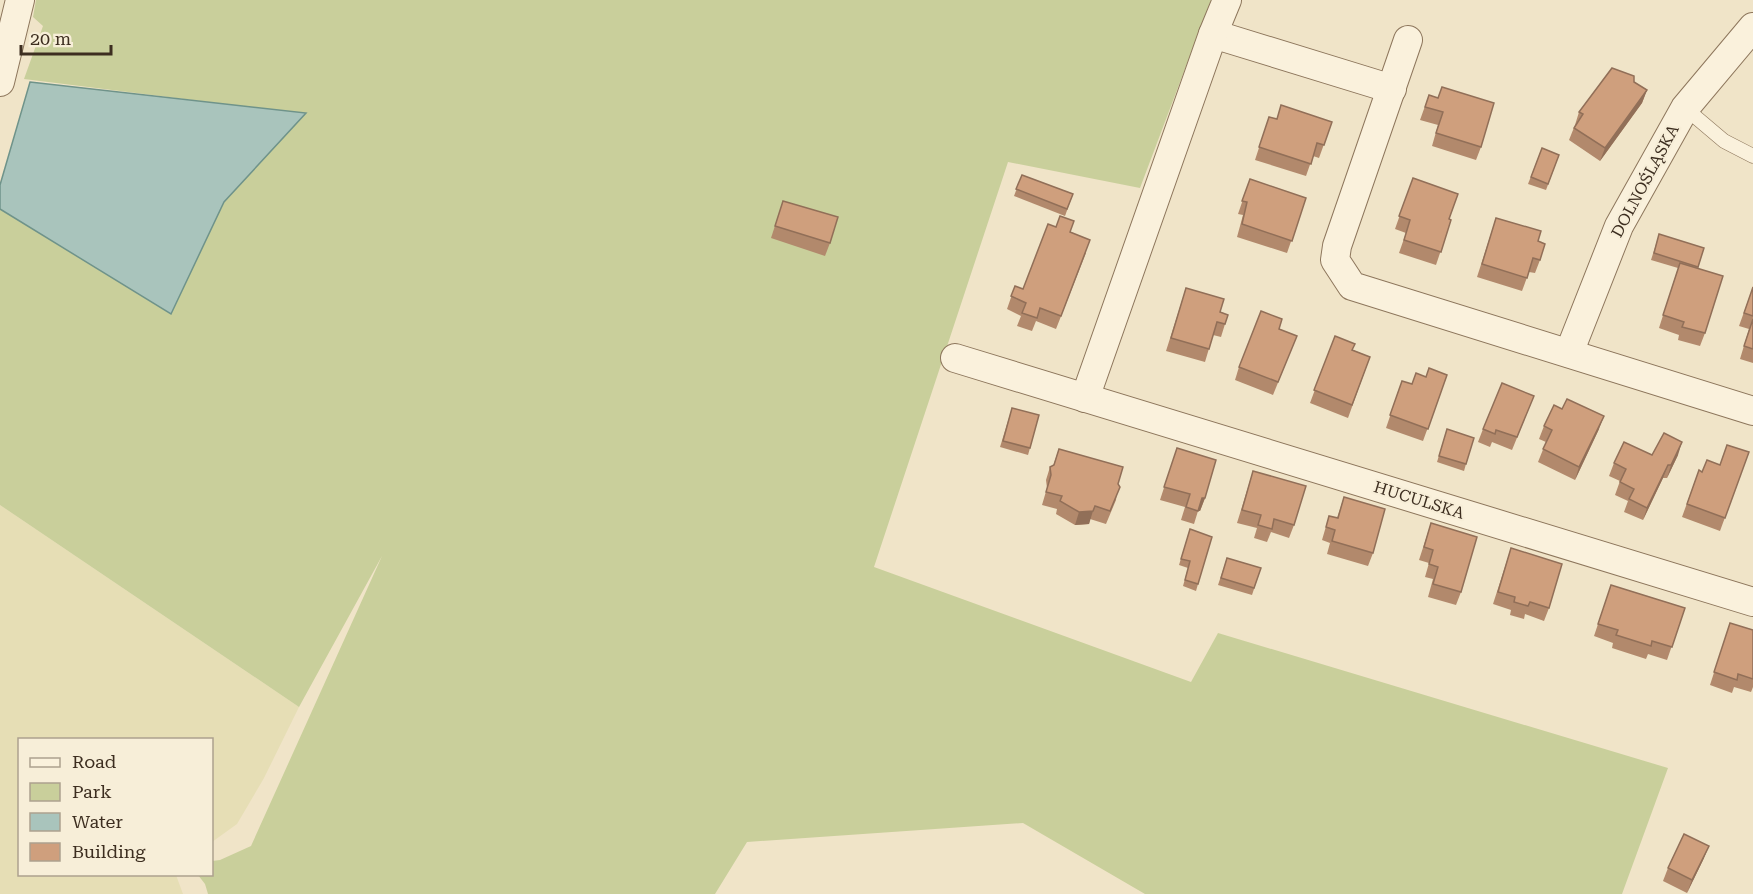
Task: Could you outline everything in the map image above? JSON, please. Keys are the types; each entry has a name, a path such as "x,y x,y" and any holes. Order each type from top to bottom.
{"street":[{"path":"0,82 20,0"},
{"path":"1085,398 1227,0"},
{"name":"DOLNOŚLĄSKA","path":"1569,353 1619,226 1685,108 1753,27"},
{"path":"1213,34 1392,89"},
{"path":"1408,40 1337,246 1335,260 1341,273 1352,286 1753,411"},
{"name":"HUCULSKA","path":"956,358 1753,602"}],"lane":[{"path":"1685,108 1724,141 1753,156"}],"shaded area":[{"path":"0,505 299,707 264,778 237,824 213,841 213,738 18,738 18,876 176,876 183,894 0,894"}],"green space":[{"path":"36,0 1211,0 1140,188 1008,162 874,567 1191,682 1218,633 1668,768 1622,894 1145,894 1023,823 747,842 715,894 208,894 205,884 199,876 213,876 213,861 251,846 382,556 299,707 0,505 0,209 171,314 224,202 305,114 24,79 43,26 33,17"}],"water":[{"path":"30,82 306,113 224,202 171,314 0,209 0,185"}],"building":[{"path":"1612,68 1634,76 1634,82 1647,90 1605,148 1574,128 1583,114 1579,112"},
{"path":"1442,87 1494,103 1481,147 1436,133 1443,112 1425,107 1429,95 1438,98"},
{"path":"1281,105 1332,122 1324,145 1317,143 1311,164 1259,147 1269,117 1277,119"},
{"path":"1542,148 1559,155 1548,184 1531,177"},
{"path":"1022,175 1073,194 1067,209 1016,189"},
{"path":"1413,178 1458,194 1441,252 1404,240 1410,220 1399,216"},
{"path":"1250,179 1306,198 1292,241 1242,224 1247,202 1242,201"},
{"path":"783,201 838,217 830,243 775,226"},
{"path":"1060,216 1074,221 1070,232 1090,240 1061,316 1040,308 1037,318 1022,313 1026,303 1011,296 1015,286 1023,289 1048,224 1056,227"},
{"path":"1496,218 1541,231 1538,241 1545,244 1540,260 1533,258 1527,278 1482,264"},
{"path":"1659,234 1704,248 1698,267 1654,253"},
{"path":"1680,263 1723,276 1705,333 1682,327 1684,322 1663,315"},
{"path":"1753,287 1753,316 1744,313"},
{"path":"1186,288 1224,299 1220,312 1228,315 1225,324 1217,322 1209,349 1171,338"},
{"path":"1261,311 1282,319 1279,329 1297,336 1278,382 1239,367"},
{"path":"1753,319 1753,349 1744,346"},
{"path":"1335,336 1355,344 1352,350 1370,357 1352,405 1314,390"},
{"path":"1429,368 1447,375 1428,429 1390,415 1402,381 1412,384 1416,373 1426,377"},
{"path":"1502,383 1534,396 1517,437 1496,430 1495,434 1483,429"},
{"path":"1567,399 1604,416 1579,467 1543,449 1552,430 1544,426 1554,405 1562,409"},
{"path":"1012,408 1039,415 1030,448 1003,441"},
{"path":"1447,429 1474,438 1466,464 1439,456"},
{"path":"1664,433 1682,442 1647,508 1629,499 1634,489 1620,482 1626,469 1614,463 1624,442 1652,455"},
{"path":"1727,445 1749,452 1725,518 1687,504 1699,470 1702,472 1707,460 1720,465"},
{"path":"1177,448 1216,460 1205,498 1202,498 1198,511 1186,507 1190,494 1164,487"},
{"path":"1059,449 1123,467 1118,484 1120,487 1110,511 1095,506 1093,511 1079,512 1060,501 1062,496 1046,492 1051,475 1050,467 1054,465"},
{"path":"1253,471 1306,486 1294,525 1274,519 1272,529 1258,525 1261,515 1242,510"},
{"path":"1344,497 1385,509 1373,553 1332,541 1335,530 1326,527 1329,516 1338,518"},
{"path":"1431,523 1477,537 1461,592 1433,584 1438,567 1429,564 1433,550 1424,547"},
{"path":"1190,529 1212,537 1198,584 1185,580 1190,561 1181,559"},
{"path":"1511,548 1562,564 1549,608 1530,602 1528,606 1514,602 1515,597 1498,592"},
{"path":"1227,558 1261,568 1254,588 1221,578"},
{"path":"1611,585 1685,608 1672,647 1652,641 1651,646 1616,635 1618,630 1598,624"},
{"path":"1730,623 1753,630 1753,679 1738,674 1737,680 1714,672"},
{"path":"1684,834 1709,846 1692,880 1668,868"}]}
